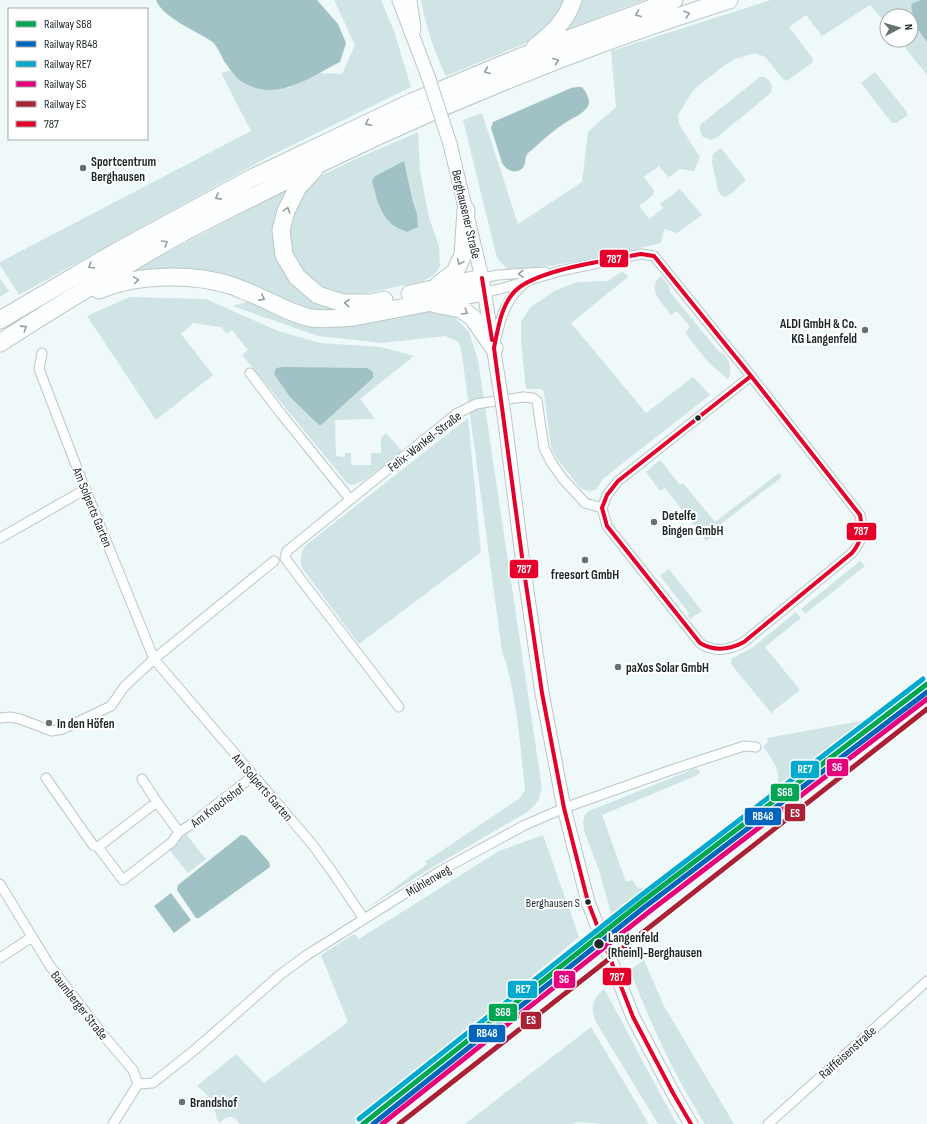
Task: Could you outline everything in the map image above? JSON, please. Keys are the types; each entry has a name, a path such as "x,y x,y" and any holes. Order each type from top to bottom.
{"highway":[{"path":"408,0 412,29"},
{"path":"523,56 544,41 556,30 564,20 573,0"},
{"path":"0,320 114,253 252,178 412,102 523,56 674,0"},
{"path":"0,343 47,313 185,232 323,160 444,106 610,40 729,0"},
{"path":"323,160 298,187 291,198 284,217 282,230 284,255 297,277 318,295 343,303 370,303 430,296 461,309 473,318 494,348"},
{"path":"430,296 455,272 458,267 463,255 466,210"},
{"path":"47,313 109,286 146,279 168,277 202,279 231,286 256,295 293,313 311,318 333,319 354,317 430,296 483,285"}],"main road":[{"name":"Berghausener Straße","path":"399,0 412,29 450,144 483,285 504,414 523,564 542,693 564,808 588,902 623,993 637,1024 691,1124"}],"street":[{"path":"483,285 500,289 560,271 641,254 654,256 751,376 860,515 863,528 862,536 860,543 852,554 744,642 733,648 720,650 705,647 700,643 607,526 602,508 607,495 618,481 751,376"},
{"path":"483,285 498,275 560,271"},
{"path":"494,348 500,320 507,302 516,290 526,282"},
{"name":"Am Solperts Garten","path":"42,353 39,369 154,659 320,854 364,919"},
{"path":"250,373 350,499"},
{"name":"Felix-Wankel-Straße","path":"399,707 285,558 287,551 456,414 476,404 523,397 536,399 539,404 544,448 551,462 563,479 585,503 602,508"},
{"path":"0,538 86,489"},
{"path":"0,718 10,717 20,719 52,731 63,729 110,706 124,687 154,659 274,561"},
{"name":"Mühlenweg","path":"138,1084 153,1083 197,1048 281,974 308,955 442,870 523,826 564,808 737,748 744,746 756,747"},
{"name":"Am Knochshof","path":"46,778 93,845 98,847 123,880 172,842 179,832 253,776"},
{"name":"Am Knochshof","path":"142,779 179,832"},
{"path":"98,847 157,802"},
{"name":"Baumberger Straße","path":"0,884 50,966 104,1036 133,1070 138,1084"},
{"path":"0,958 32,938"},
{"name":"Raiffeisenstraße","path":"768,1124 927,981"},
{"path":"113,1124 138,1084"}],"shaded area":[{"path":"334,0 381,0 394,31 411,87 268,157 19,295 0,265 0,262 251,131 221,73 232,70 238,79 289,88 319,73 342,74 355,45"},
{"path":"421,0 567,0 562,13 536,38 446,76 431,39"},
{"path":"578,0 645,0 560,32"},
{"path":"771,0 921,0 911,4 912,8 879,8 879,16 870,5 822,36 806,15 789,27 813,59 813,62 787,81 783,79 765,57 755,53 735,59 698,86 692,92 678,115 679,124 700,157 694,171 680,169 668,177 659,166 644,177 654,190 653,195 639,206 649,219 663,208 660,204 680,189 702,215 677,233 664,229 661,243 604,256 546,266 507,269 497,258 463,120 482,113 518,224 582,182 588,132 616,107 611,51"},
{"path":"919,31 927,42 927,75 905,48 919,48"},
{"path":"875,72 908,115 896,123 892,123 861,83"},
{"path":"760,77 764,77 770,82 772,85 771,93 716,138 711,140 703,137 700,131 701,124"},
{"path":"418,132 420,171 429,218 439,246 440,266 434,275 423,281 373,292 356,295 337,295 322,289 303,272 290,249 287,227 307,186 322,175","holes":["406,169 413,202 417,213 407,232 401,230 385,217 375,176 385,171"]},
{"path":"721,148 746,180 732,193 725,197 720,194 718,190 712,162 713,154"},
{"path":"294,185 289,193 289,269 353,307 459,291 316,314 228,282 110,283"},
{"path":"623,271 628,277 571,323 646,413 693,377 710,395 603,479 596,490 589,491 581,489 557,459 551,448 544,392 541,389 526,389 521,342 521,322 530,308 554,291 577,282 607,281"},
{"path":"661,276 669,286 670,292 719,352 728,360 730,364 730,375 728,379 708,362 685,333 690,327 677,311 671,315 657,296 655,291 656,281"},
{"path":"0,279 9,291 0,297"},
{"path":"130,297 206,299 278,331 320,343 381,347 414,356 360,399 375,419 335,420 336,456 345,457 345,453 351,453 351,465 371,465 371,453 381,453 381,438 386,433 402,451 363,481 353,485 348,484 242,355 248,350 232,330 227,334 221,327 193,323 181,334 213,375 156,420 87,316"},
{"path":"254,300 290,316 421,308 449,311 469,332 478,360 542,788 538,801 529,811 428,870 363,911 427,864 425,862 520,798 525,790 515,702 502,651 461,348 457,341 445,336 382,343 318,336 232,306"},
{"path":"468,418 481,552 359,644 302,568 302,553 306,545"},
{"path":"660,460 680,485 683,483 715,522 779,473 782,477 722,523 724,527 706,541 665,488 660,491 646,472"},
{"path":"860,561 865,566 805,614 801,609"},
{"path":"669,569 702,611 690,619 688,616 689,613 660,576"},
{"path":"796,612 801,618 765,647 800,690 773,711 772,714 735,669 731,663 732,658 752,648"},
{"path":"866,720 777,791 778,776 776,766 763,746 768,742 767,738"},
{"path":"696,768 700,772 698,775 602,815 626,882 632,880 637,887 649,890 628,908 612,917 599,870 584,831 583,821 585,815 589,811"},
{"path":"186,834 206,859 188,873 168,848"},
{"path":"543,835 579,937 355,1124 239,1124 233,1117 227,1118 220,1123 217,1119 212,1101 197,1086 236,1054 264,1083 348,1022 321,955 354,934 359,939 499,851"},
{"path":"644,960 664,1006 734,1124 705,1124 683,1087 654,1029 630,970"},
{"path":"604,989 677,1124 658,1124 596,1022 593,1012 593,1004"},
{"path":"591,1027 649,1124 601,1124 580,1122 572,1124 465,1124"}],"water":[{"path":"156,0 317,0 338,24 346,43 340,62 298,84 276,90 265,90 253,87 240,81 224,61 219,50 213,43 172,18 159,6"},
{"path":"921,0 927,0 927,42 919,30 919,8 912,8 911,4"},
{"path":"582,87 588,96 589,104 586,109 545,138 528,153 524,165 520,170 512,171 507,169 502,163 491,128 493,122 571,88"},
{"path":"404,161 413,202 417,213 418,227 407,232 392,224 382,212 376,198 372,181 375,176"},
{"path":"276,368 367,368 373,372 373,378 320,426 290,397 274,374"},
{"path":"241,835 246,836 269,862 270,867 199,918 196,918 177,890 178,885"},
{"path":"171,893 191,920 174,933 154,906"}],"rail line":[{"name":"RE7","path":"359,1119 639,897 923,679"},
{"name":"S68","path":"363,1124 643,901 927,684"},
{"name":"RB48","path":"373,1124 646,906 927,692"},
{"name":"S6","path":"382,1124 650,911 927,699"},
{"name":"ES","path":"399,1124 927,709"}],"transit line":[{"name":"787","path":"691,1124 633,1017 588,902 564,808 542,693 494,348 506,303 515,291 525,283 556,271 575,266 641,254 654,256 751,376"},
{"name":"787","path":"482,278 492,340"},
{"name":"787","path":"751,376 860,515 861,535 860,540 852,553 744,642 733,647 717,649 700,643 607,526 602,508 607,495 618,481 751,376"}],"place":[{"name":"Sportcentrum Berghausen","path":"83,168"},
{"name":"ALDI GmbH & Co. KG Langenfeld","path":"865,330"},
{"name":"Detelfe Bingen GmbH","path":"654,522"},
{"name":"freesort GmbH","path":"585,560"},
{"name":"paXos Solar GmbH","path":"618,667"},
{"name":"In den Höfen","path":"49,723"},
{"name":"Berghausen S","path":"588,902"},
{"name":"Langenfeld (Rheinl)-Berghausen","path":"599,944"},
{"name":"Brandshof","path":"182,1102"}]}
